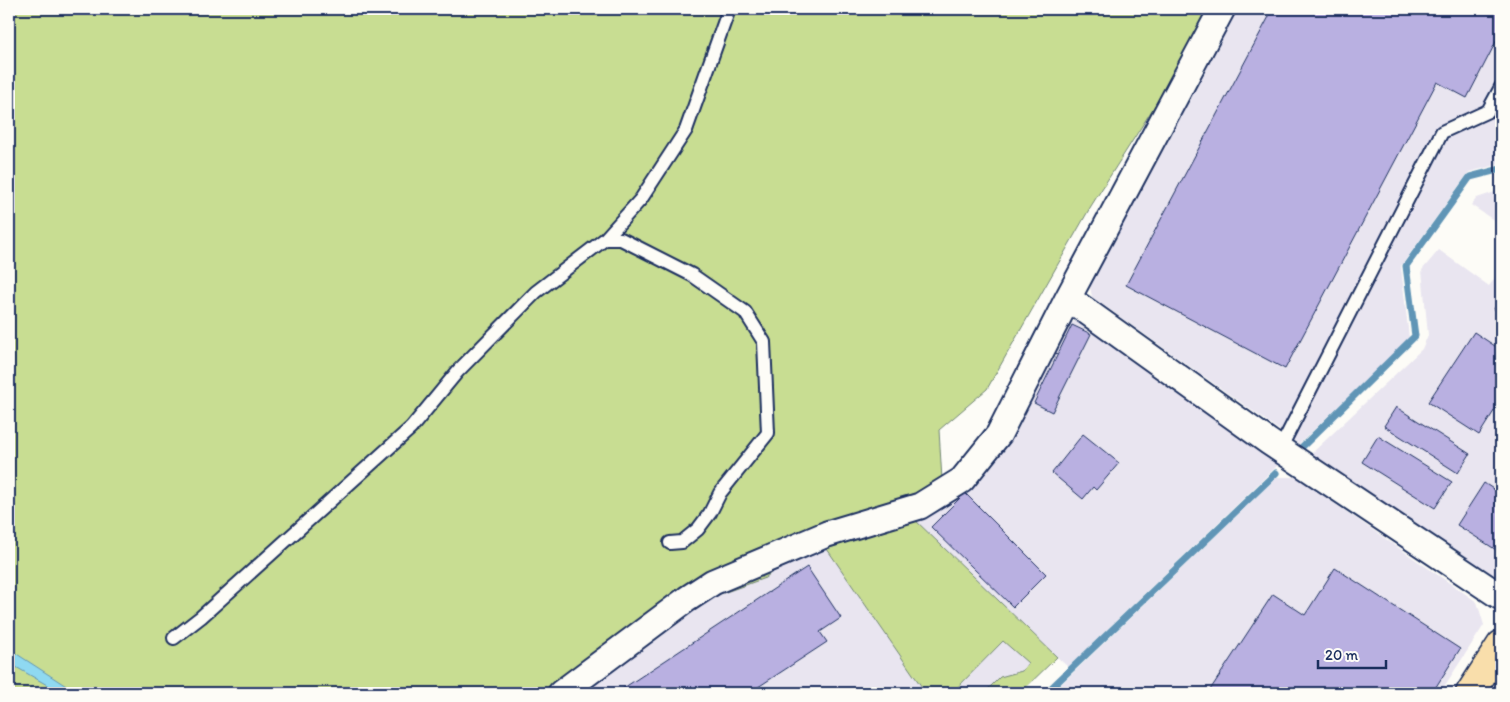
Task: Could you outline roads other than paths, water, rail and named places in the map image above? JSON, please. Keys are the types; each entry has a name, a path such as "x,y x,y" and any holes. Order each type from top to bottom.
{"highway":[{"path":"1470,693 1501,645"}],"street":[{"path":"561,693 687,599 713,582 827,534 920,506 962,480 999,434 1068,298 1222,9"},
{"path":"1068,298 1280,449 1501,597"}],"lane":[{"path":"174,638 201,617 411,428 458,371 536,292 606,239 641,199 686,130 729,9"},
{"path":"1280,449 1442,132 1488,111 1501,87"},
{"path":"606,239 621,239 692,275 745,312 764,342 768,433 720,493 710,513 698,530 682,542 670,543"}],"water":[{"path":"9,649 77,693 61,693 9,663"}],"waterway":[{"path":"1302,447 1415,336 1406,266 1470,177 1501,169"},
{"path":"1046,693 1276,473"}]}
